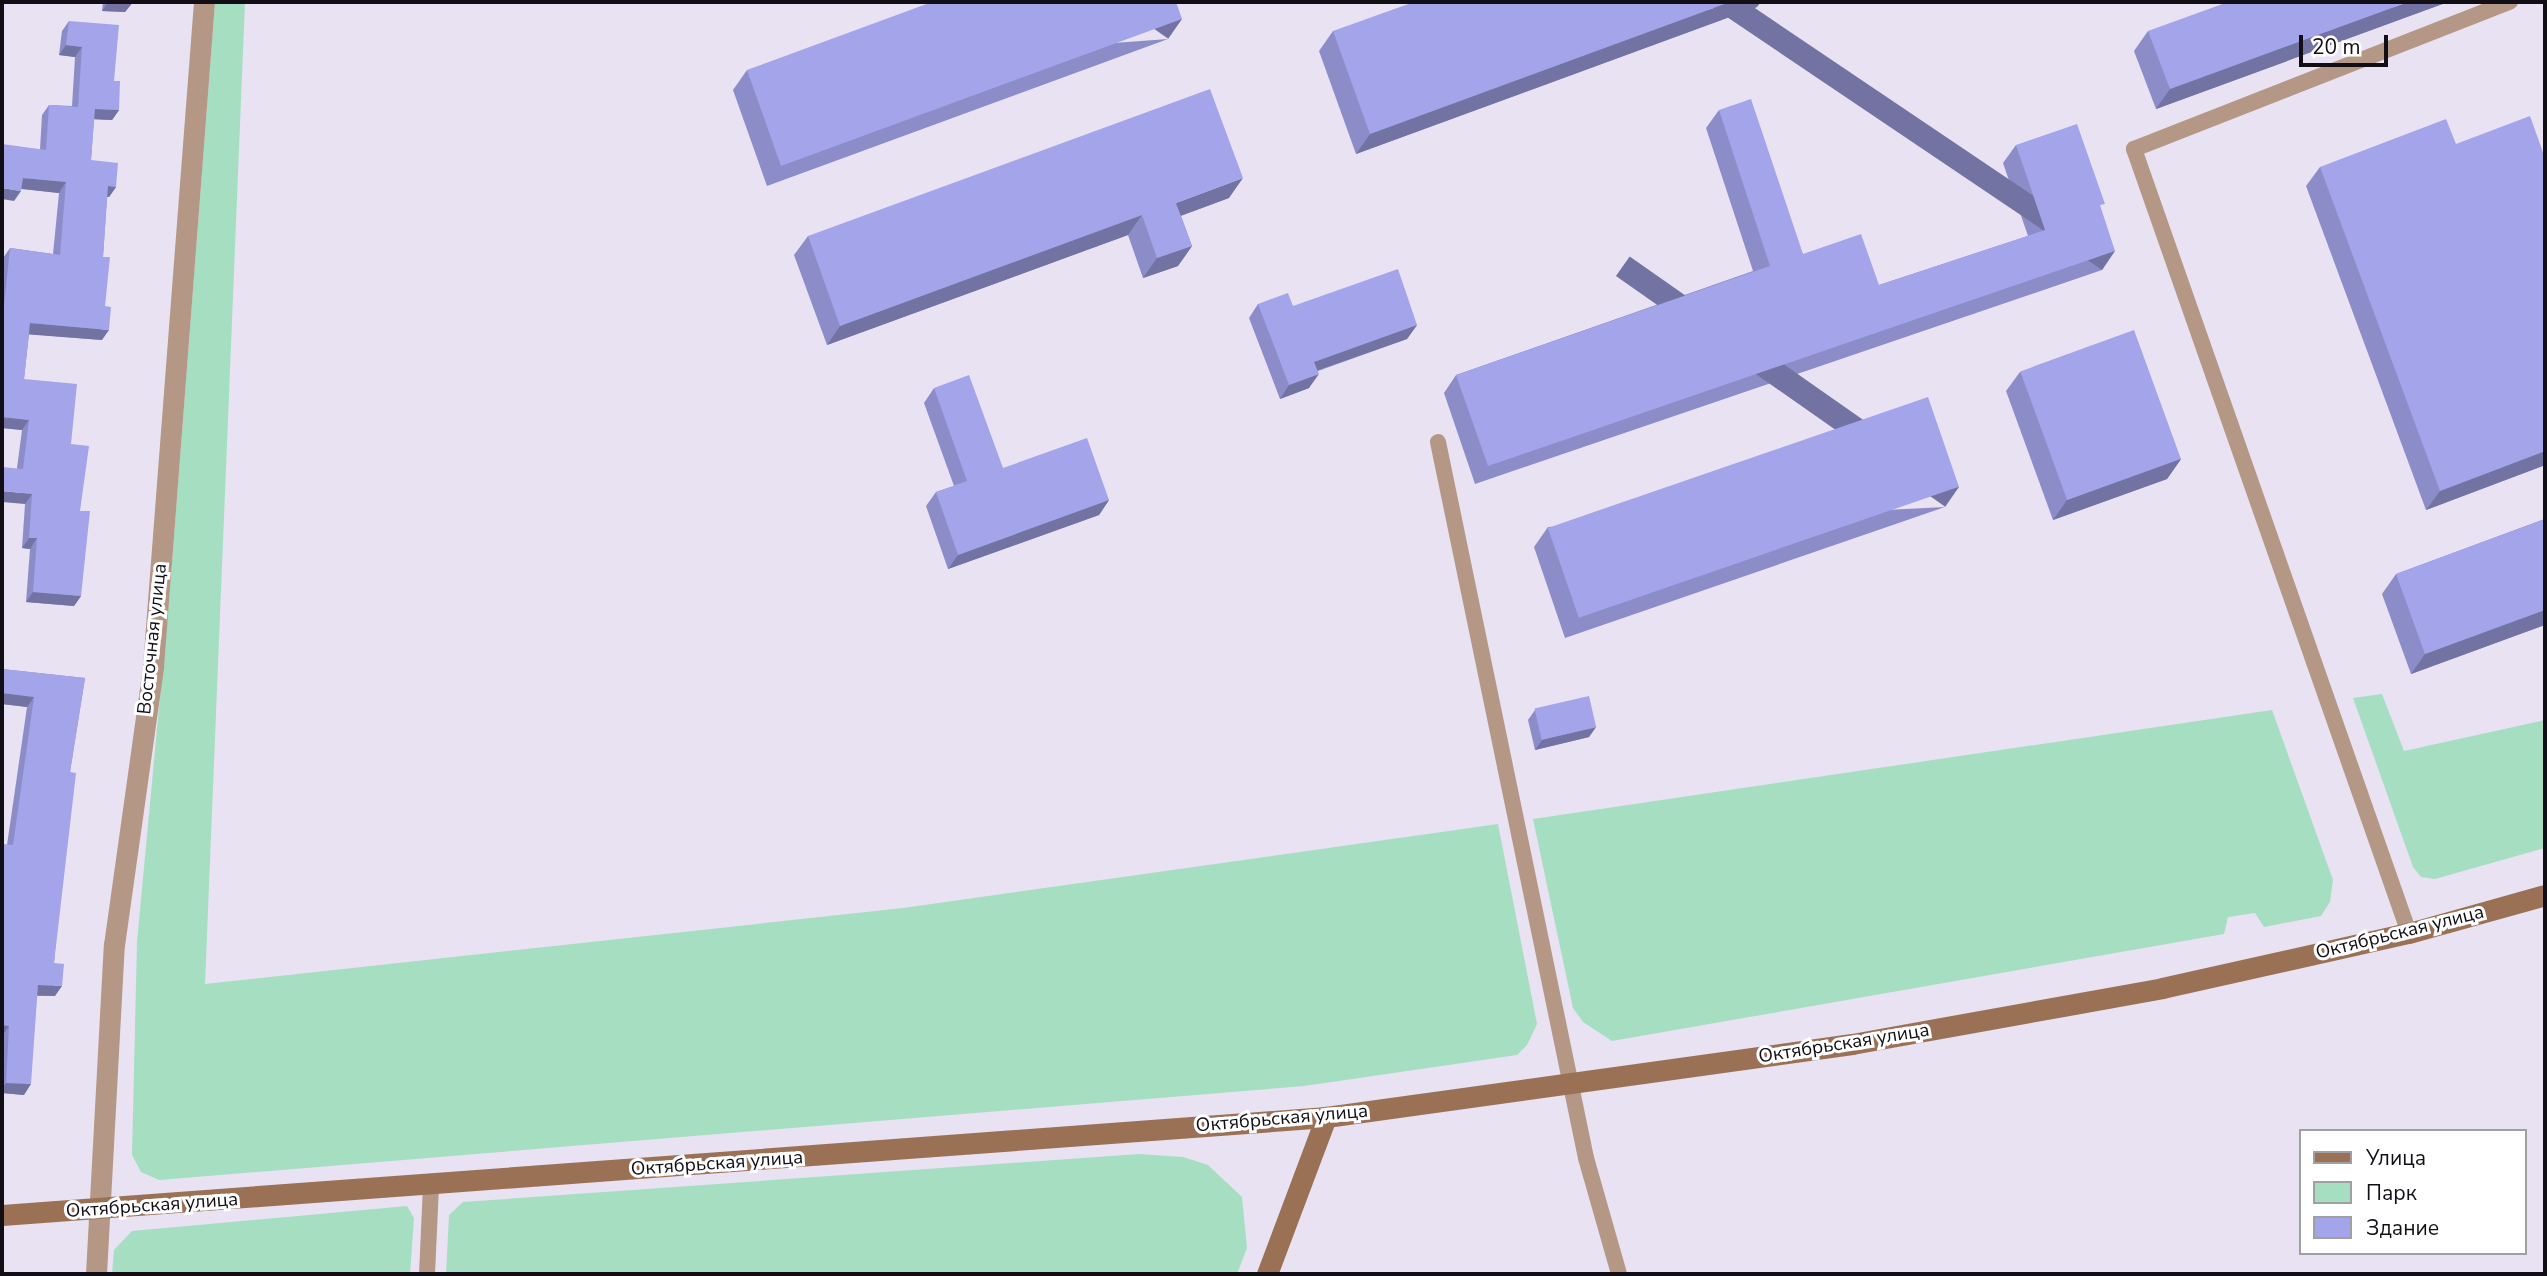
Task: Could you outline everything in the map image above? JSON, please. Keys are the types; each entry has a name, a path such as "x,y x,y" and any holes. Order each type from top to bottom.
{"street":[{"name":"Восточная улица","path":"96,1274 114,945 153,666 204,2"},
{"name":"Октябрьская улица","path":"2,1215 99,1211 1326,1117 1573,1085 1852,1044 2162,988 2409,933 2545,895"},
{"path":"1267,1274 1326,1117"}],"lane":[{"path":"2409,933 2134,149 2510,2"},
{"path":"1438,442 1586,1158 1619,1274"},
{"path":"427,1274 431,1186"}],"green space":[{"path":"215,2 245,2 205,984 903,908 1498,824 1537,1024 1527,1045 1517,1055 1304,1086 159,1180 141,1172 132,1155 137,942 169,601"},
{"path":"2382,694 2404,751 2545,720 2545,848 2435,879 2421,877 2413,867 2353,698"},
{"path":"2272,710 2333,880 2330,902 2321,916 2264,927 2255,913 2228,917 2224,934 1612,1041 1583,1022 1573,1008 1533,819"},
{"path":"1139,1154 1183,1157 1208,1165 1242,1197 1247,1248 1237,1274 446,1274 449,1215 463,1202"},
{"path":"407,1206 414,1218 410,1274 112,1274 114,1250 132,1231"}],"building":[{"path":"932,2 1176,2 1182,19 781,166 747,70"},
{"path":"1414,2 1730,2 1370,134 1333,31"},
{"path":"2228,2 2408,2 2170,89 2148,31"},
{"path":"69,21 119,25 114,81 120,81 119,110 95,109 91,160 118,163 116,187 108,186 103,257 110,257 105,306 111,307 109,330 30,323 24,379 77,384 71,444 89,446 80,511 90,511 81,596 33,592 37,538 29,538 32,494 2,491 2,467 23,469 29,420 2,417 2,325 10,248 60,255 66,182 23,178 21,191 2,188 2,144 46,150 49,105 78,107 82,47 66,45"},
{"path":"1210,89 1243,178 1176,203 1192,246 1157,258 1142,215 840,326 808,236"},
{"path":"1751,99 1803,254 1861,234 1879,285 2045,230 2016,145 2077,124 2105,204 2100,205 2115,251 1488,466 1456,375 1770,266 1719,110"},
{"path":"2530,116 2545,158 2545,451 2440,491 2320,167 2446,119 2456,144"},
{"path":"1398,269 1417,325 1314,362 1319,374 1289,385 1258,304 1288,293 1293,306"},
{"path":"2134,330 2181,459 2067,500 2020,371"},
{"path":"969,375 1003,468 1087,438 1109,500 958,555 936,492 967,481 934,388"},
{"path":"1928,397 1959,487 1579,618 1548,528"},
{"path":"2545,519 2545,610 2425,654 2396,574"},
{"path":"2,669 85,678 70,772 76,773 54,963 64,964 62,986 38,985 31,1084 6,1083 9,1026 2,1025 2,844 13,845 34,697 2,693"},
{"path":"1589,696 1596,727 1542,740 1534,709"}]}
